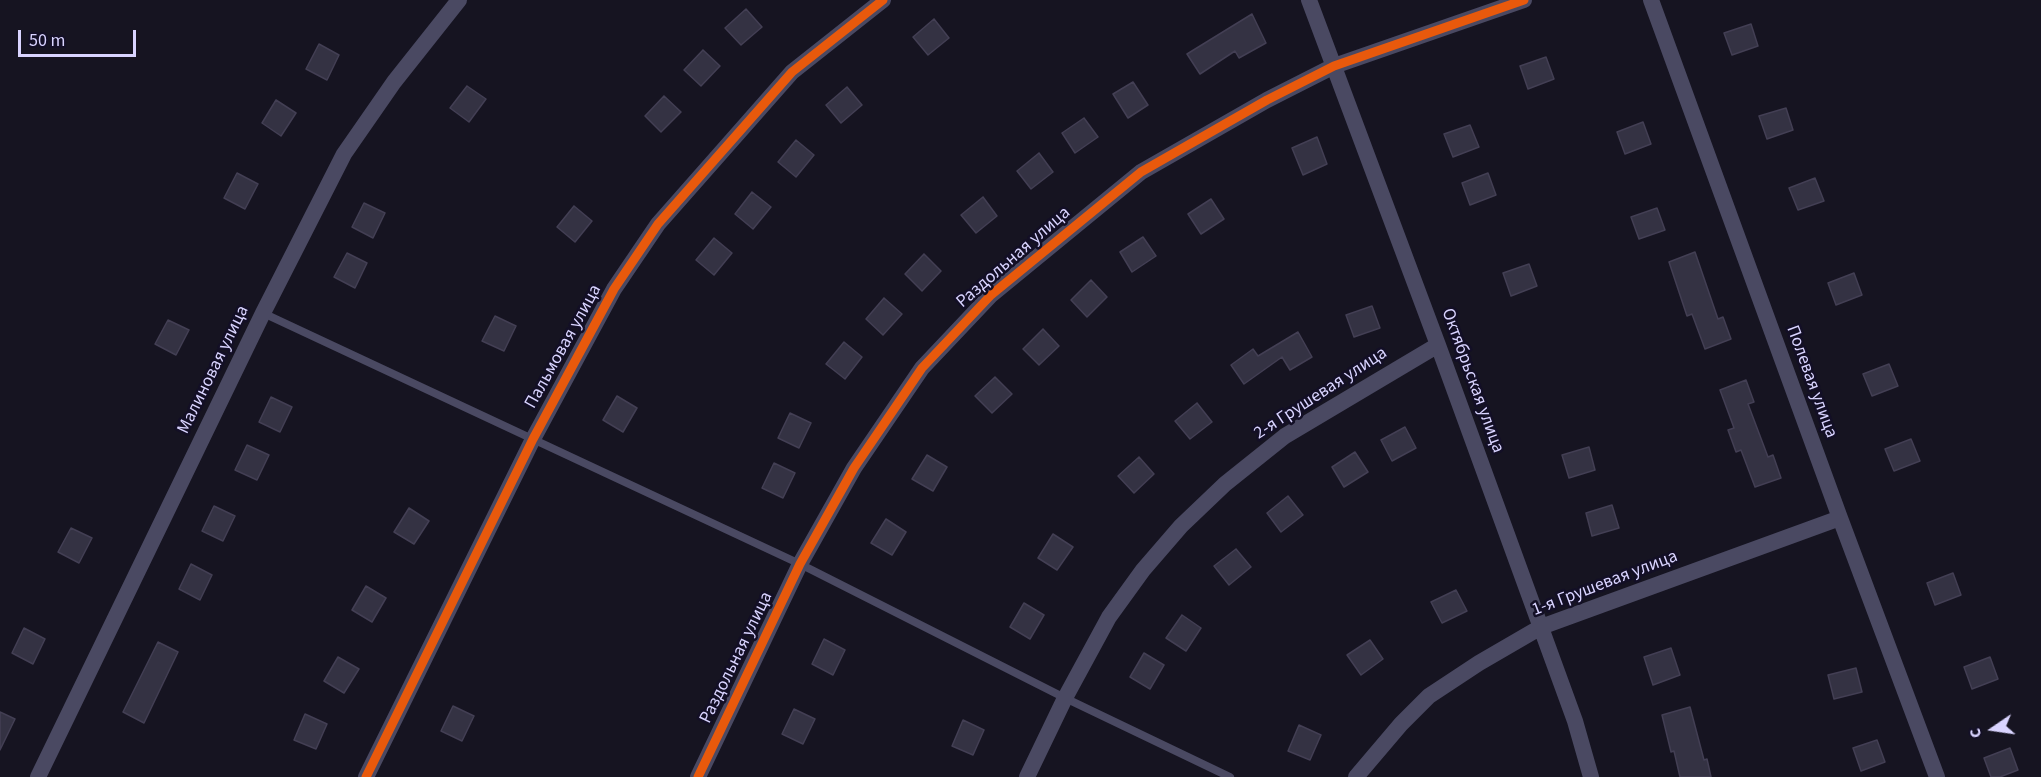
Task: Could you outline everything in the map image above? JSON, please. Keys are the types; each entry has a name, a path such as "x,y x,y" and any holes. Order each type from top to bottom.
{"street":[{"name":"Малиновая улица","path":"38,777 263,313 344,154 394,82 459,0"},
{"name":"Пальмовая улица","path":"366,777 532,439 614,289 658,224 792,72 883,0"},
{"name":"Октябрьская улица","path":"1309,0 1541,627 1575,721 1591,777"},
{"name":"Раздольная улица","path":"698,777 800,564 854,468 922,368 991,295 1141,172 1267,100 1334,66 1524,0"},
{"name":"Полевая улица","path":"1651,0 1937,777"},
{"name":"2-я Грушевая улица","path":"1027,777 1109,617 1143,570 1181,526 1225,484 1285,436 1438,345"},
{"name":"1-я Грушевая улица","path":"1356,777 1401,724 1429,696 1479,663 1541,627 1840,518"}],"lane":[{"path":"263,313 800,564 1065,699 1230,777"}],"building":[{"path":"746,9 762,27 741,45 725,28"},
{"path":"1252,14 1266,43 1239,58 1235,51 1200,74 1187,54"},
{"path":"934,19 949,38 928,55 913,37"},
{"path":"1751,24 1758,46 1732,55 1724,33"},
{"path":"319,44 339,55 327,80 306,69"},
{"path":"703,50 720,66 701,86 684,70"},
{"path":"1546,57 1554,79 1528,89 1520,66"},
{"path":"1133,82 1148,105 1128,118 1113,94"},
{"path":"467,86 486,99 469,122 450,108"},
{"path":"847,87 862,105 841,123 826,105"},
{"path":"664,96 681,112 661,132 645,116"},
{"path":"276,100 296,113 281,136 262,123"},
{"path":"1786,108 1793,130 1767,139 1759,116"},
{"path":"1084,118 1098,137 1075,153 1062,133"},
{"path":"1643,122 1651,144 1625,154 1617,132"},
{"path":"1470,125 1479,147 1453,157 1444,134"},
{"path":"1317,137 1327,164 1303,175 1292,148"},
{"path":"796,140 814,155 796,177 778,162"},
{"path":"1039,153 1053,172 1031,189 1017,171"},
{"path":"237,173 258,184 245,209 224,198"},
{"path":"1488,173 1496,195 1470,205 1462,183"},
{"path":"1815,178 1824,201 1798,210 1789,188"},
{"path":"752,192 771,207 753,229 735,214"},
{"path":"983,197 997,216 976,233 961,215"},
{"path":"1211,199 1224,219 1201,234 1188,214"},
{"path":"364,203 385,213 373,238 352,227"},
{"path":"574,206 592,221 575,242 557,227"},
{"path":"1657,208 1665,230 1639,239 1631,217"},
{"path":"1143,237 1156,256 1132,272 1120,252"},
{"path":"714,238 732,253 714,275 696,260"},
{"path":"1695,252 1718,319 1723,317 1731,339 1705,349 1692,314 1687,316 1669,262"},
{"path":"347,253 367,263 355,288 334,277"},
{"path":"924,254 941,271 922,291 905,274"},
{"path":"1529,264 1537,286 1511,296 1503,273"},
{"path":"1854,273 1862,295 1836,305 1828,283"},
{"path":"1091,280 1107,297 1087,317 1071,300"},
{"path":"884,298 902,314 883,335 866,319"},
{"path":"1372,306 1380,328 1354,337 1346,315"},
{"path":"495,316 516,326 504,351 482,341"},
{"path":"168,320 189,330 176,355 155,344"},
{"path":"1043,329 1059,346 1039,365 1023,349"},
{"path":"1298,332 1312,357 1290,370 1282,357 1244,384 1231,365 1253,349 1258,356"},
{"path":"844,342 862,357 845,379 826,364"},
{"path":"1889,364 1898,386 1872,396 1863,374"},
{"path":"995,377 1012,394 992,413 975,396"},
{"path":"1746,380 1754,402 1748,404 1768,457 1773,455 1781,478 1755,487 1741,450 1736,452 1728,430 1734,428 1720,390"},
{"path":"617,396 637,408 623,432 603,420"},
{"path":"271,397 292,407 280,432 259,422"},
{"path":"1197,403 1212,422 1190,439 1175,421"},
{"path":"790,413 811,423 799,448 778,438"},
{"path":"1405,427 1416,448 1392,461 1381,440"},
{"path":"1911,439 1920,461 1894,471 1885,449"},
{"path":"247,445 269,455 257,480 235,470"},
{"path":"1589,447 1595,470 1569,478 1562,455"},
{"path":"1355,452 1368,472 1344,487 1332,467"},
{"path":"927,455 947,467 933,491 912,479"},
{"path":"1139,457 1154,474 1134,493 1118,476"},
{"path":"774,463 795,473 783,498 762,488"},
{"path":"1288,496 1303,515 1281,532 1267,513"},
{"path":"1612,505 1619,528 1592,536 1586,513"},
{"path":"214,506 235,516 223,541 202,531"},
{"path":"409,508 429,521 414,544 394,532"},
{"path":"886,519 906,532 892,555 871,543"},
{"path":"71,528 92,538 79,563 58,552"},
{"path":"1053,534 1073,547 1057,570 1038,558"},
{"path":"1236,549 1251,567 1229,585 1214,566"},
{"path":"191,564 212,575 200,600 179,589"},
{"path":"1953,573 1961,595 1935,605 1927,583"},
{"path":"366,586 386,598 372,622 352,610"},
{"path":"1456,590 1467,611 1442,623 1431,602"},
{"path":"1024,603 1044,615 1030,639 1010,627"},
{"path":"1182,615 1201,628 1186,651 1166,638"},
{"path":"24,628 45,639 33,664 12,653"},
{"path":"824,639 845,650 833,675 812,664"},
{"path":"1370,640 1383,659 1361,675 1347,655"},
{"path":"158,642 178,652 144,723 123,712"},
{"path":"1671,648 1680,675 1653,685 1644,657"},
{"path":"1144,653 1164,665 1150,689 1130,677"},
{"path":"338,657 359,669 344,693 324,681"},
{"path":"1990,657 1998,679 1972,689 1964,667"},
{"path":"1856,668 1862,692 1834,699 1828,675"},
{"path":"453,706 474,716 462,741 441,731"},
{"path":"1690,707 1704,760 1707,759 1711,777 1680,777 1674,751 1671,752 1662,715"},
{"path":"794,709 815,719 803,744 782,734"},
{"path":"0,712 15,719 0,750"},
{"path":"305,714 327,724 316,749 294,740"},
{"path":"963,720 984,730 973,755 952,746"},
{"path":"1299,725 1321,735 1310,760 1288,751"},
{"path":"1877,740 1885,762 1861,771 1853,748"},
{"path":"2010,748 2018,770 2000,777 1991,777 1984,758"}],"cycle path":[{"path":"366,777 533,439 614,289 658,224 792,72 883,0"},
{"path":"698,777 800,564 854,468 922,368 991,295 1141,172 1267,100 1334,66 1524,0"}]}
